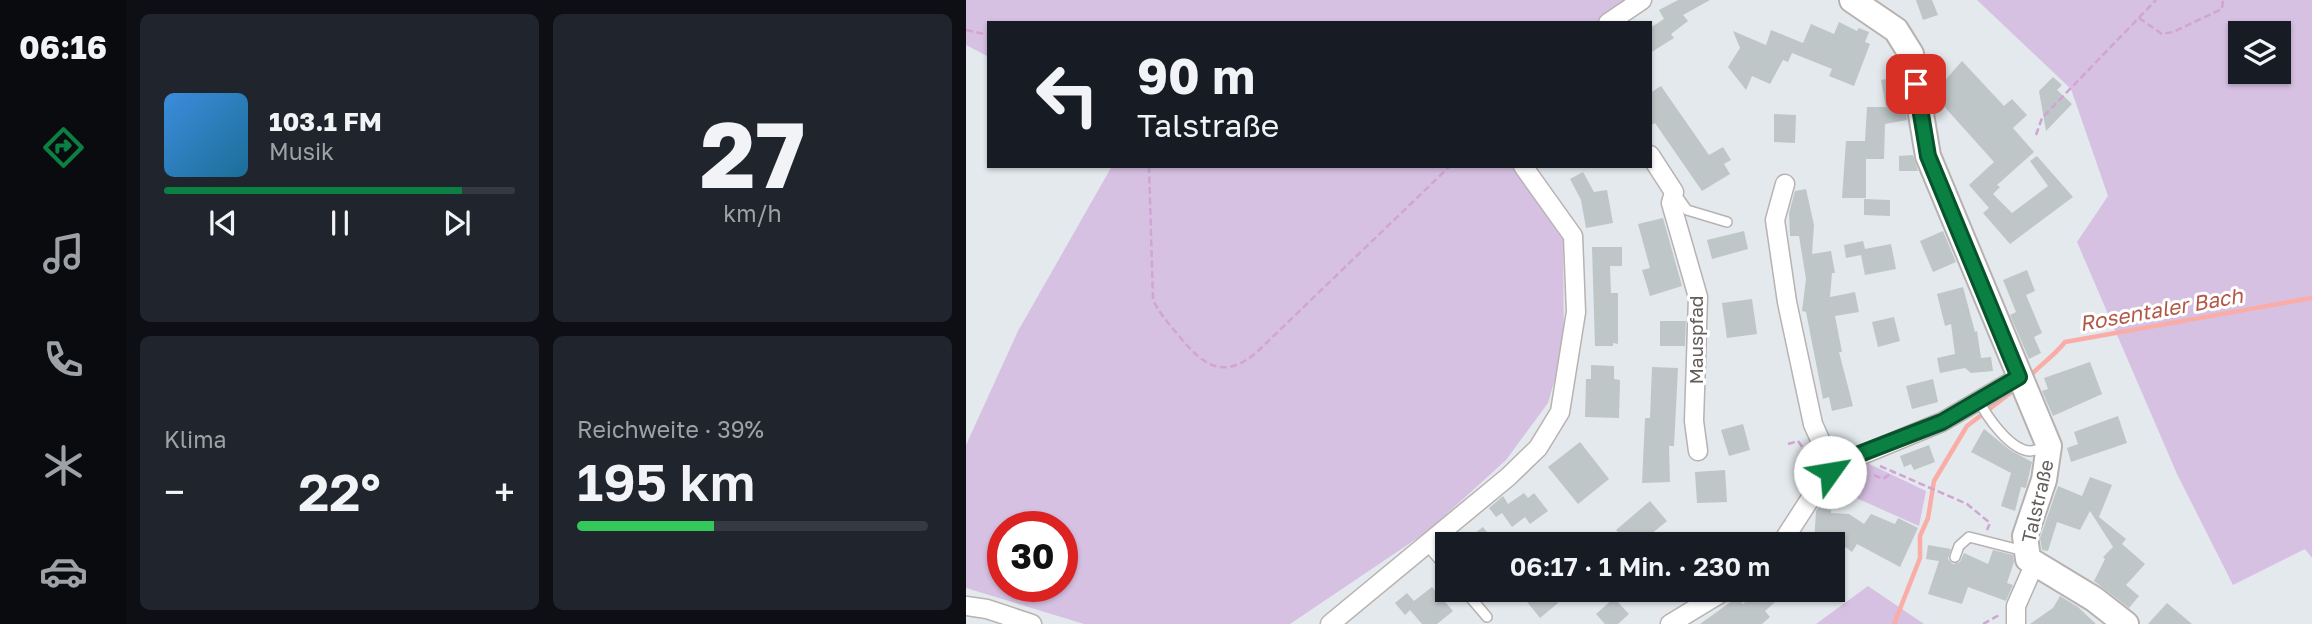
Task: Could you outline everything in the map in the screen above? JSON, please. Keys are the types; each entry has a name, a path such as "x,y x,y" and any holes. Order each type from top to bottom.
{"main road":[{"name":"Talstraße","path":"1852,0 1896,30 1911,54 1928,156 2049,446 2044,480 2025,536 2030,558 2094,599 2126,624"}],"street":[{"path":"1611,21 1642,0"},
{"name":"Mauspfad","path":"1652,158 1674,192 1671,202 1698,297 1694,421 1698,451"},
{"path":"1330,624 1427,545 1538,448 1560,412 1576,312 1573,236 1524,168"},
{"path":"1785,184 1775,220 1787,302 1813,425 1825,451 1840,464"},
{"path":"1789,532 1821,482 1840,464 1857,455 1982,408 2019,377"},
{"path":"2016,624 2016,606 2030,558"},
{"path":"1670,624 1706,602"},
{"path":"966,606 987,609 1032,624"}],"lane":[{"path":"1674,192 1687,210 1727,222"},
{"path":"1982,408 2020,447 2029,451 2049,446"},
{"path":"1955,557 1959,546 1969,537 2030,558"},
{"path":"1427,545 1435,555"},
{"path":"1475,602 1488,617"}],"path":[{"path":"2036,135 2042,118 2156,0"},
{"path":"2138,18 2162,34 2173,32 2222,9 2222,0"},
{"path":"966,30 987,35"},
{"path":"1149,168 1153,300 1195,354 1214,367 1223,368 1234,366 1257,352 1448,168"},
{"path":"1788,444 1798,441 1804,449"},
{"path":"1857,455 1928,489 1967,504 1990,523 1983,540"},
{"path":"1874,475 1889,478 1893,472"}],"shaded area":[{"path":"966,0 1629,0 1598,21 987,21 987,56 966,45"},
{"path":"1977,0 2312,0 2312,558 2305,549 2233,585 2177,474 2077,242 2108,196 2071,89"},
{"path":"1111,168 1512,168 1563,240 1564,347 1548,403 1506,460 1428,531 1290,624 1084,624 1012,602 1078,602 1078,511 987,511 987,594 966,588 966,445 1018,331"},
{"path":"1863,461 1926,491 1919,526 1834,488 1839,475"},
{"path":"1868,586 1924,624 1816,624"}],"building":[{"path":"1678,0 1710,0 1683,15 1688,21 1671,34 1674,38 1652,52 1652,27 1664,19 1659,10"},
{"path":"1916,0 1932,0 1938,15 1923,20"},
{"path":"1839,22 1857,31 1859,28 1869,32 1865,42 1870,44 1854,86 1829,76 1832,69 1792,53 1788,62 1783,60 1770,84 1752,76 1746,90 1728,67 1740,48 1733,31 1766,45 1771,30 1803,43 1811,24 1834,34"},
{"path":"1962,61 2004,106 2012,99 2027,115 2013,128 2034,152 1997,185 2000,187 1993,194 2012,213 2048,186 2030,161 2037,156 2073,197 2010,244 1983,213 1989,208 1969,185 1994,162 1933,94"},
{"path":"1900,77 1907,120 1885,124 1884,159 1866,159 1866,198 1842,198 1846,141 1865,141 1867,107 1886,107 1881,80"},
{"path":"2053,77 2062,85 2057,90 2072,104 2046,131 2039,91"},
{"path":"1661,86 1709,155 1723,147 1731,160 1724,164 1730,174 1702,191 1655,123 1652,125 1652,92"},
{"path":"1774,114 1796,115 1795,143 1774,142"},
{"path":"1913,155 1918,171 1899,171 1899,156"},
{"path":"1583,172 1594,192 1607,190 1613,223 1586,228 1581,200 1570,179"},
{"path":"1806,189 1814,225 1812,254 1831,251 1835,273 1832,273 1830,297 1855,292 1859,312 1835,316 1842,352 1839,352 1853,406 1832,411 1829,397 1823,399 1806,312 1802,311 1806,279 1799,236 1790,236 1789,213 1795,191"},
{"path":"1864,199 1890,200 1890,216 1864,215"},
{"path":"1663,218 1682,286 1650,296 1642,270 1650,268 1638,224"},
{"path":"1744,231 1748,249 1712,259 1707,240"},
{"path":"1943,231 1956,262 1933,272 1920,241"},
{"path":"1863,241 1865,249 1891,244 1896,269 1865,275 1861,255 1846,258 1844,245"},
{"path":"1592,247 1622,247 1622,266 1610,266 1611,293 1618,293 1618,344 1613,343 1613,346 1595,346"},
{"path":"2027,270 2035,291 2026,295 2042,333 2034,337 2041,353 2029,359 2010,315 2016,312 2003,280"},
{"path":"1963,287 1975,332 1977,331 1981,358 1991,357 1993,371 1971,373 1965,368 1940,373 1937,358 1955,354 1951,324 1945,326 1937,294"},
{"path":"1752,299 1757,334 1727,338 1722,303"},
{"path":"1894,317 1900,341 1878,347 1872,322"},
{"path":"1660,321 1686,321 1685,346 1660,346"},
{"path":"2090,362 2102,394 2053,416 2042,391 2048,389 2044,378"},
{"path":"1591,365 1614,366 1614,379 1620,380 1619,418 1585,417 1586,379 1591,379"},
{"path":"1652,367 1678,368 1674,446 1669,446 1670,482 1642,483 1645,418 1650,418"},
{"path":"1933,379 1938,402 1912,409 1906,386"},
{"path":"2118,416 2127,443 2071,462 2067,448 2078,444 2074,432"},
{"path":"1743,424 1750,450 1729,456 1721,430"},
{"path":"1984,429 2010,450 2032,462 2026,488 2021,487 2015,511 2001,506 2011,473 1971,452"},
{"path":"1580,442 1609,479 1578,504 1548,467"},
{"path":"1929,445 1935,462 1914,470 1911,464 1904,467 1900,456"},
{"path":"1725,470 1727,502 1697,503 1695,472"},
{"path":"2090,477 2112,485 2099,517 2126,539 2122,544 2145,564 2126,585 2139,596 2129,608 2094,581 2105,559 2103,557 2113,547 2090,511 2080,530 2057,522 2048,551 2042,550 2040,538 2058,486 2082,496"},
{"path":"1524,493 1528,498 1534,493 1548,511 1530,524 1525,517 1512,527 1502,513 1496,517 1489,508 1503,496 1508,504"},
{"path":"1825,497 1832,498 1831,513 1849,514 1864,524 1871,514 1895,524 1898,518 1918,528 1900,567 1857,544 1852,552 1845,547 1845,532 1815,532 1816,511"},
{"path":"1650,501 1667,521 1654,532 1616,530"},
{"path":"1928,545 1951,549 1948,559 1953,564 1960,562 1964,553 1988,564 1993,550 2013,555 2014,562 2007,583 2013,585 2006,601 1968,587 1962,604 1928,594 1939,561 1926,559"},
{"path":"1432,587 1435,590 1435,602 1445,602 1453,611 1437,624 1422,624 1410,610 1405,615 1395,603 1407,593 1414,601"},
{"path":"2060,596 2078,607 2096,624 2030,624 2053,608"},
{"path":"1527,602 1557,602 1558,603 1540,618"},
{"path":"1610,602 1618,602 1629,614 1618,624 1605,624 1596,614"},
{"path":"1731,602 1775,602 1765,611 1770,617 1762,624 1700,624"},
{"path":"2167,603 2192,624 2148,624"}],"waterway":[{"name":"Rosentaler Bach","path":"2029,377 2065,342 2312,298"},
{"name":"Rosentaler Bach","path":"1894,624 1920,558 1920,536 1928,518 1934,481 1967,426 2013,391"}],"route":[{"path":"1830,472 1857,455 1942,422 2019,377 1928,156 1916,84"}]}
